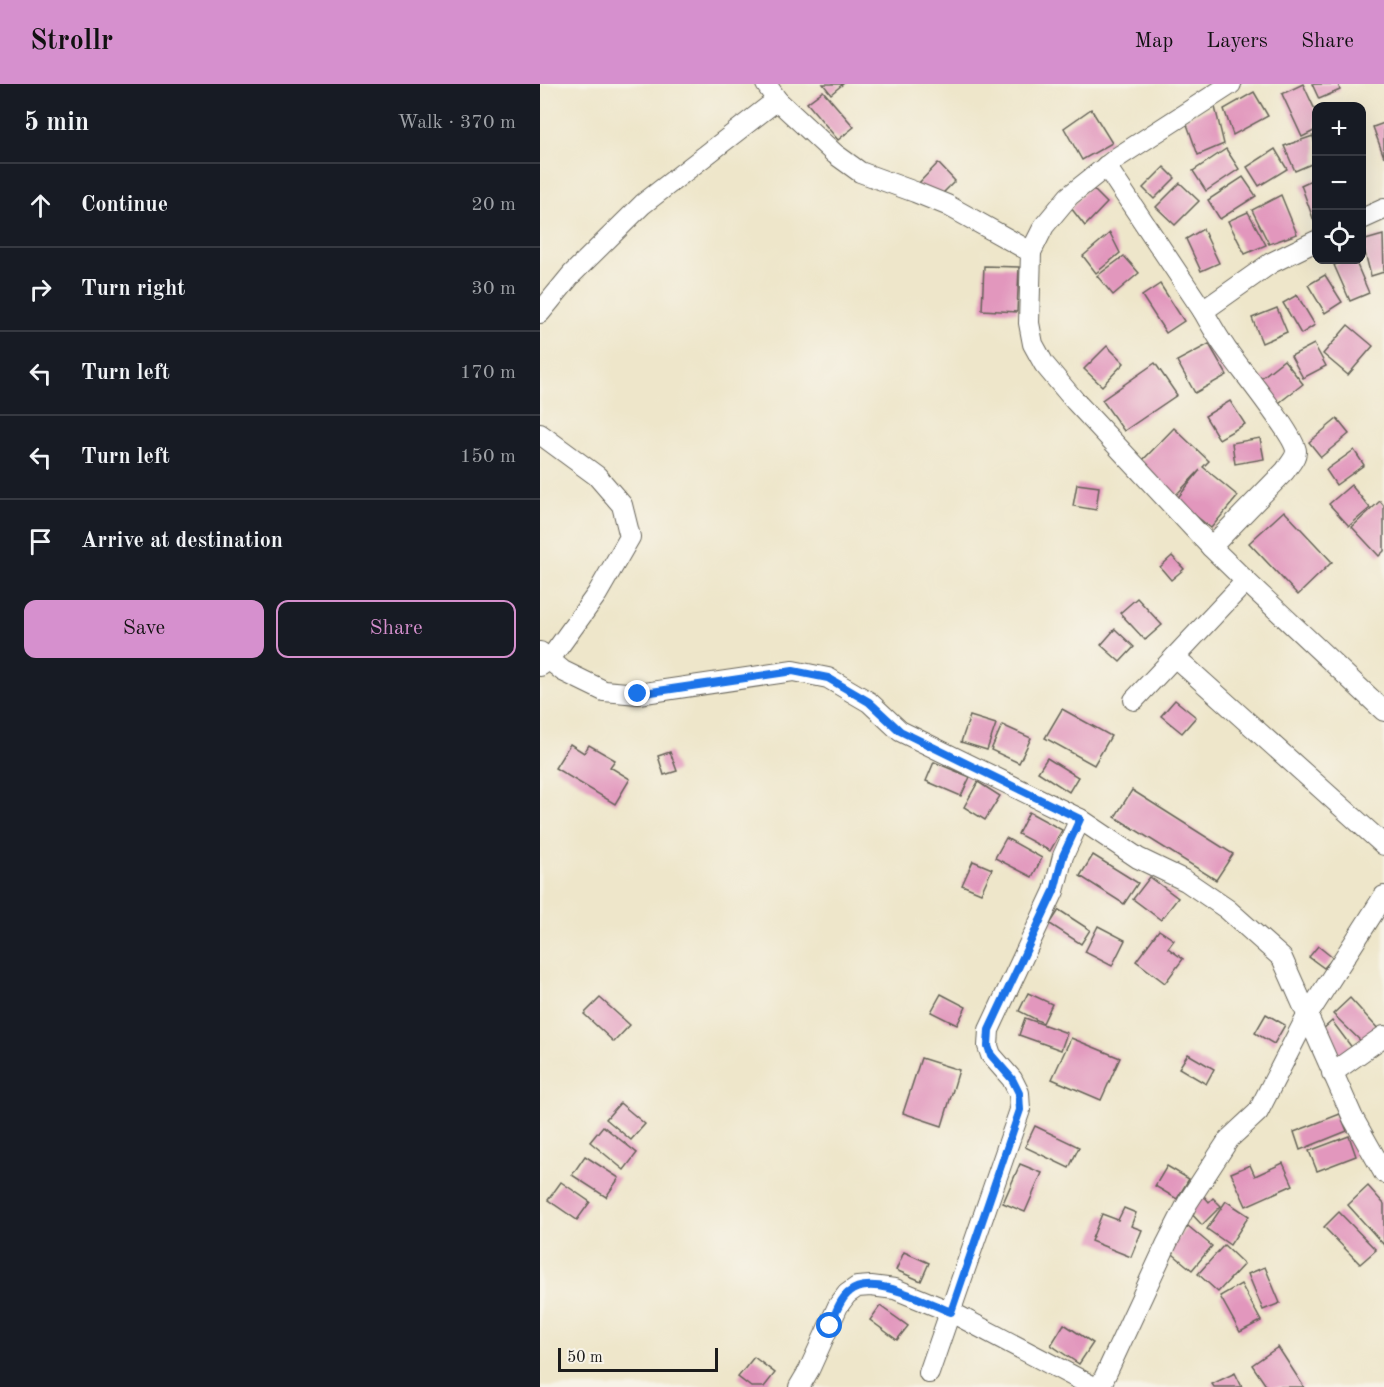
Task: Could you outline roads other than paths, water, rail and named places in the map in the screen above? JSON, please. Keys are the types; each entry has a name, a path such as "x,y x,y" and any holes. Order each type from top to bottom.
{"street":[{"path":"1231,84 1106,166 1069,196 1044,226 1031,252 1029,323 1033,344 1044,364 1075,401 1211,547 1384,711"},
{"path":"540,313 572,274 643,204 771,92 835,154 860,172 947,206 1031,252"},
{"path":"1106,166 1225,346 1282,425 1296,451 1295,457 1285,471 1211,547"},
{"path":"1366,217 1384,209"},
{"path":"1203,311 1271,263 1312,243"},
{"path":"540,434 597,476 622,505 630,537 597,594 543,659 604,691 622,693 638,694 793,671 828,678 869,702 900,731 1080,819 1137,858 1186,881 1227,909 1282,958 1353,1118 1384,1173"},
{"path":"1134,700 1246,581"},
{"path":"1175,657 1384,844"},
{"path":"929,1374 1020,1110 1019,1093 1012,1079 991,1055 988,1046 989,1030 1054,891 1063,856 1080,819"},
{"path":"1100,1387 1188,1202 1229,1140 1258,1113 1307,1016 1384,896"},
{"path":"1332,1073 1384,1036"},
{"path":"799,1387 838,1306 847,1294 857,1287 871,1286 895,1289 951,1312 1094,1387"}]}
